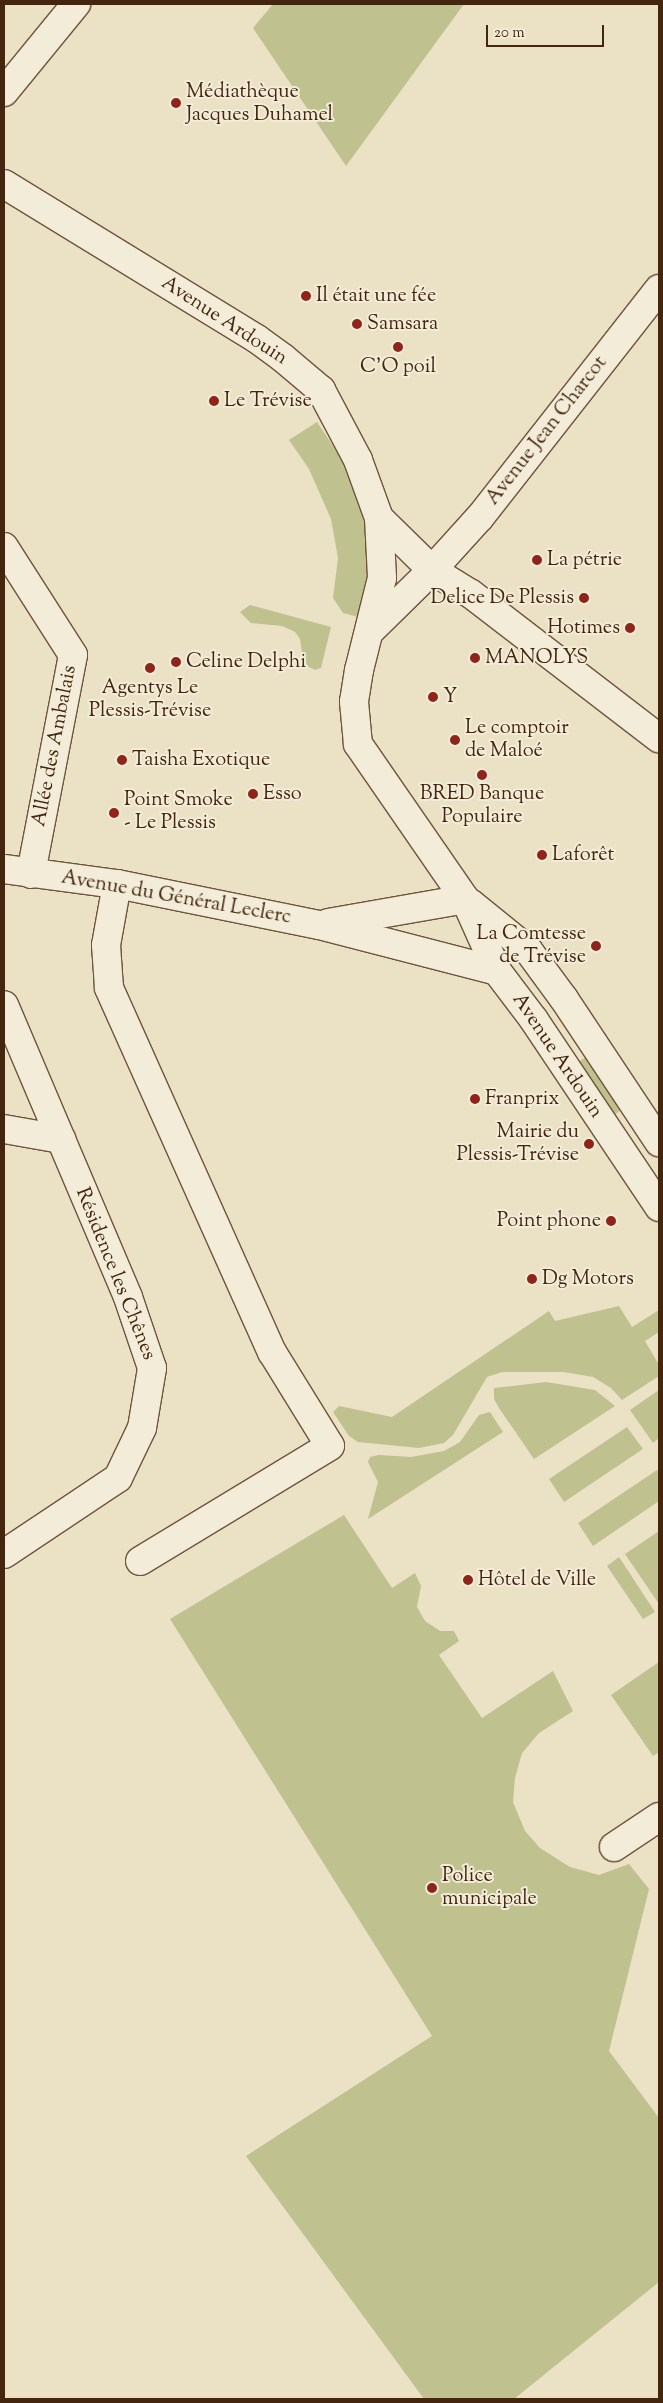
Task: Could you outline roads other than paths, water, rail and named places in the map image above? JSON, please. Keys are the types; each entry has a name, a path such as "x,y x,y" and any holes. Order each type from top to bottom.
{"street":[{"path":"4,92 76,4"},
{"name":"Avenue Ardouin","path":"4,184 257,339 321,390 358,460 379,518 382,578 359,670 354,702 358,744 465,899 498,971 534,1020 659,1207"},
{"name":"Avenue Jean Charcot","path":"432,570 480,517 659,289"},
{"name":"Avenue Ardouin","path":"379,518 432,570 471,594 659,738"},
{"name":"Allée des Ambalais","path":"4,547 72,655 31,874"},
{"path":"370,630 432,570"},
{"name":"Avenue du Général Leclerc","path":"4,869 117,884 319,925 498,971"},
{"path":"117,884 106,944 109,988 272,1352 330,1446 140,1561"},
{"name":"Avenue Ardouin","path":"465,899 528,950 564,999 659,1142"},
{"name":"Avenue du Général Leclerc","path":"319,925 465,899"},
{"name":"Résidence les Chênes","path":"4,1005 128,1297 152,1368 142,1428 118,1478 4,1554"},
{"path":"4,1129 61,1139"},
{"path":"614,1847 659,1817"}],"place":[{"name":"Médiathèque Jacques Duhamel","path":"176,103"},
{"name":"Il était une fée","path":"306,296"},
{"name":"Samsara","path":"357,324"},
{"name":"C'O poil","path":"398,347"},
{"name":"Le Trévise","path":"214,401"},
{"name":"La pétrie","path":"537,560"},
{"name":"Delice De Plessis","path":"584,598"},
{"name":"Hotimes","path":"630,628"},
{"name":"MANOLYS","path":"475,658"},
{"name":"Celine Delphi","path":"176,662"},
{"name":"Agentys Le Plessis-Trévise","path":"150,668"},
{"name":"Y","path":"433,697"},
{"name":"Le comptoir de Maloé","path":"455,740"},
{"name":"Taisha Exotique","path":"122,760"},
{"name":"BRED Banque Populaire","path":"482,775"},
{"name":"Esso","path":"253,794"},
{"name":"Point Smoke - Le Plessis","path":"114,813"},
{"name":"Laforêt","path":"542,855"},
{"name":"La Comtesse de Trévise","path":"596,946"},
{"name":"Franprix","path":"475,1099"},
{"name":"Mairie du Plessis-Trévise","path":"589,1144"},
{"name":"Point phone","path":"611,1221"},
{"name":"Dg Motors","path":"532,1279"},
{"name":"Hôtel de Ville","path":"468,1580"},
{"name":"Police municipale","path":"432,1888"}]}
